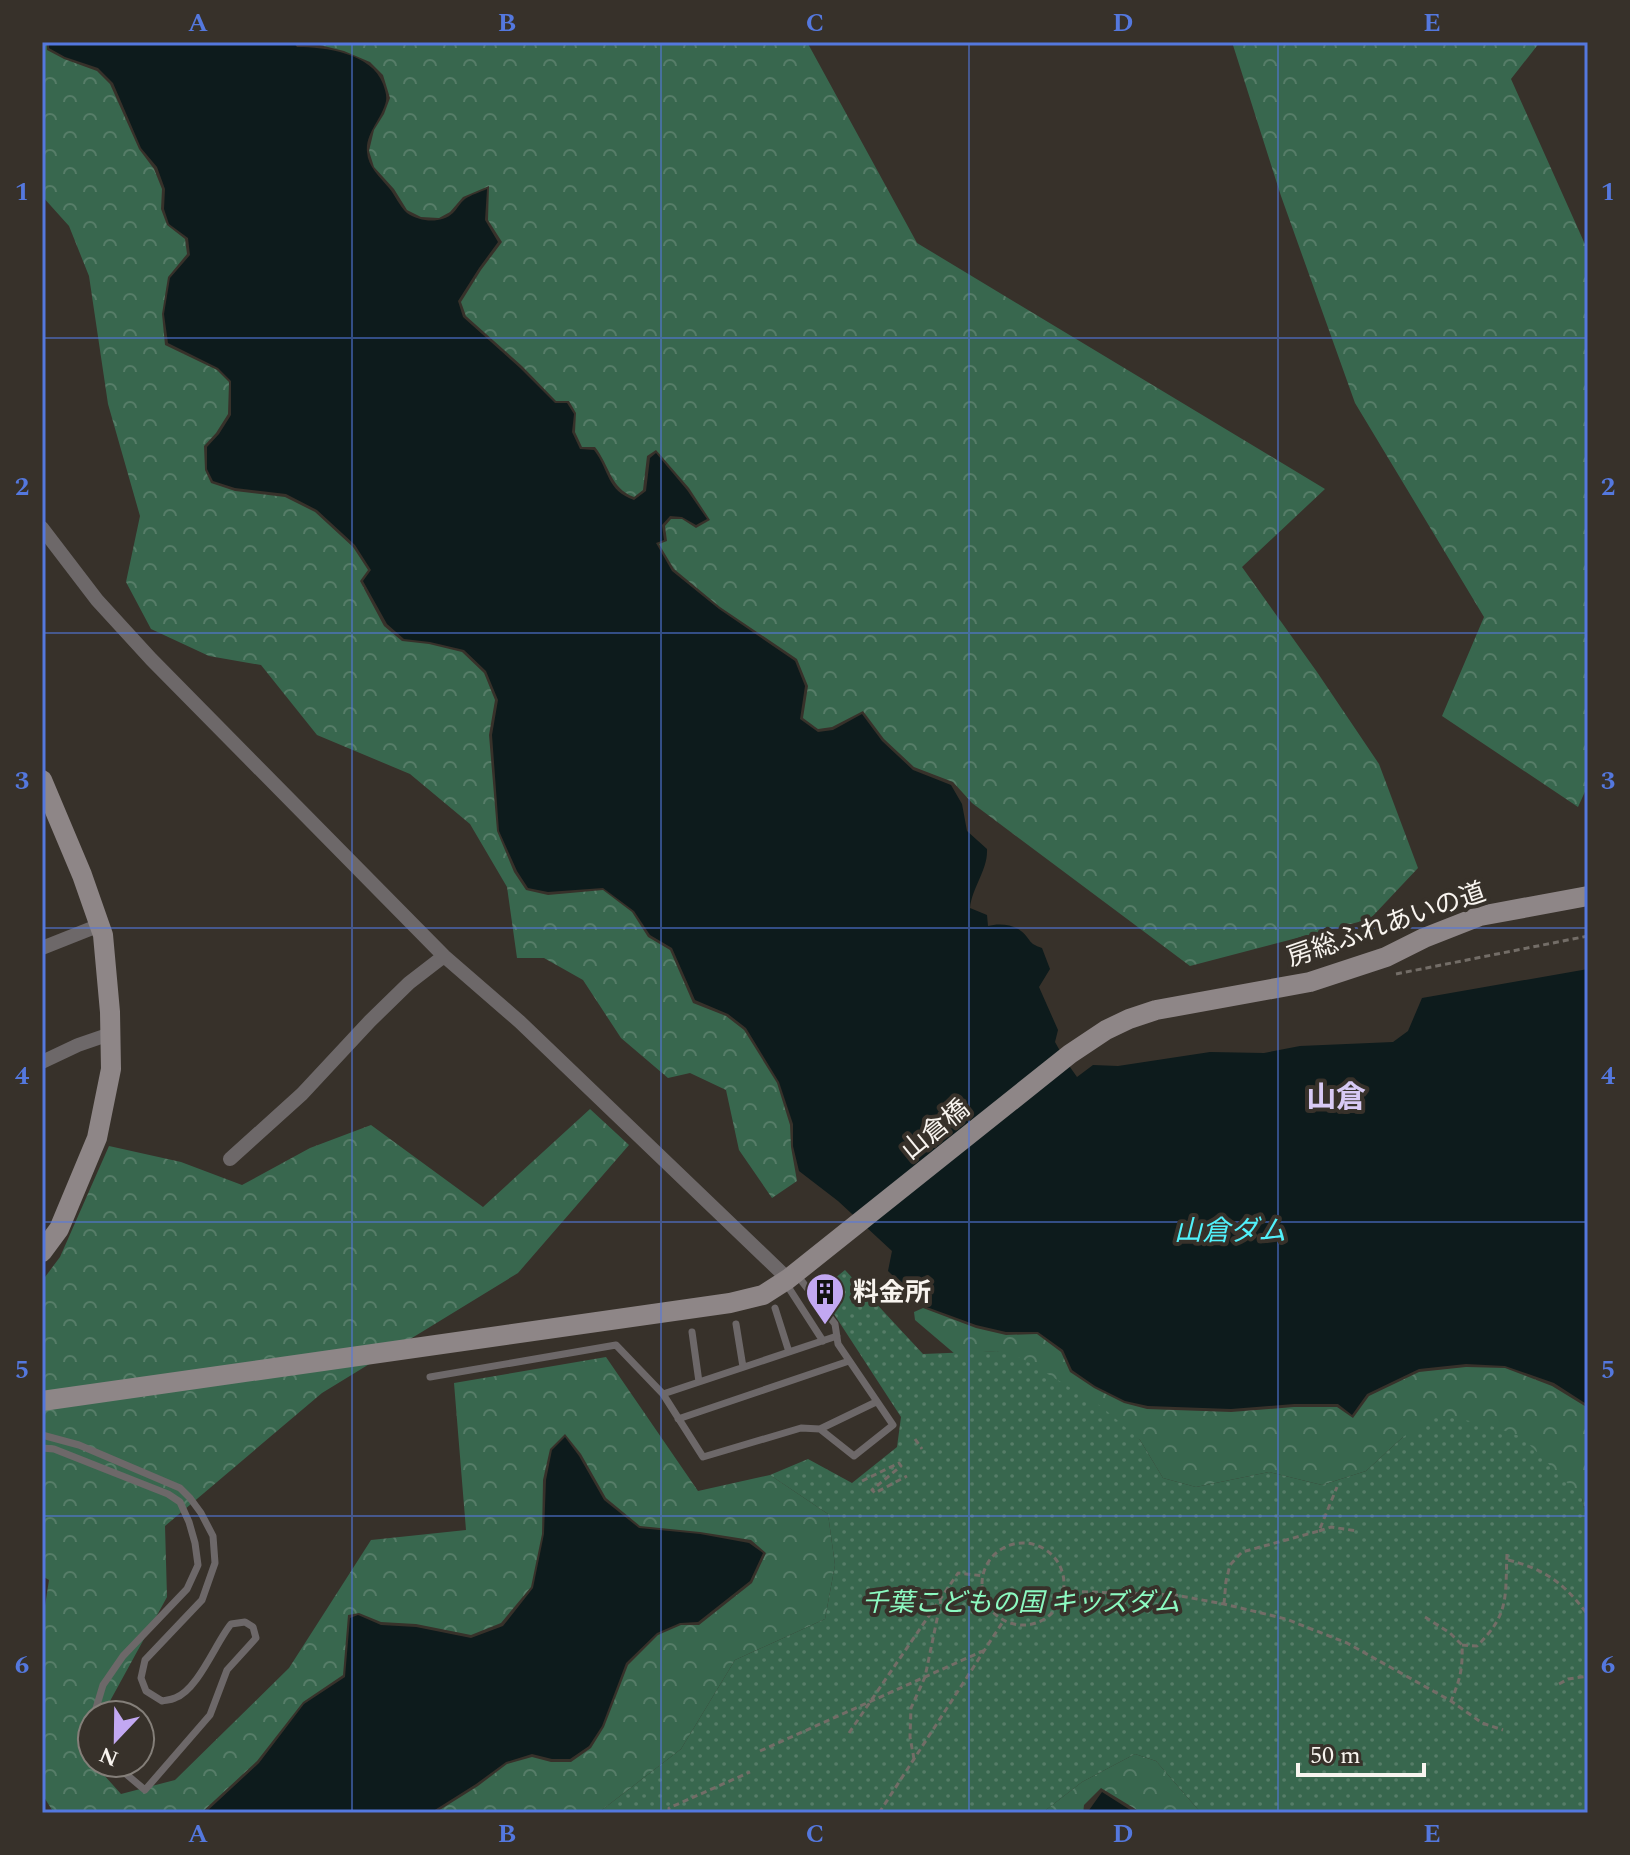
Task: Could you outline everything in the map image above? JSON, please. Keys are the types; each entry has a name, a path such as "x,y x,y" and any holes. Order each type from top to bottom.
{"street":[{"path":"42,528 97,600 151,659 444,956 520,1022 790,1278"},
{"path":"42,780 82,875 103,935 111,1069 97,1138 59,1229 42,1252"},
{"name":"房総ふれあいの道","path":"1070,1054 1106,1030 1156,1010 1310,982 1386,957 1480,916 1588,896"},
{"path":"42,948 100,925"},
{"path":"230,1159 302,1094 409,983 444,956"},
{"path":"42,1062 110,1034"},
{"name":"山倉橋","path":"42,1401 730,1303 763,1295 790,1278 1070,1054"}],"lane":[{"path":"790,1278 835,1324 838,1340 849,1361 893,1425 854,1456 820,1429"},
{"path":"790,1278 823,1341"},
{"path":"775,1308 789,1352"},
{"path":"736,1324 743,1367"},
{"path":"692,1332 699,1382"},
{"path":"663,1394 823,1341 838,1340"},
{"path":"430,1377 616,1345 663,1394 703,1457 801,1428 820,1429 876,1402"},
{"path":"678,1419 849,1361"},
{"path":"42,1435 79,1445 180,1488 201,1513 213,1536 215,1563 202,1600 145,1660 141,1678 146,1691 162,1701 178,1698 204,1668 231,1624 245,1622 253,1627 256,1638 227,1670 210,1715 156,1777"},
{"path":"42,1448 54,1449 168,1494 180,1502 195,1543 198,1565 187,1589 123,1656 103,1685 99,1699"},
{"path":"132,1779 145,1790 155,1779"}],"path":[{"path":"915,1439 922,1449"},
{"path":"862,1481 899,1463 901,1466 872,1490 875,1493 907,1476"},
{"path":"1319,1531 1337,1487"},
{"path":"1224,1604 1230,1565 1242,1552 1331,1527 1357,1531"},
{"path":"1032,1544 1054,1557 1064,1580 1059,1606 1040,1623 1014,1625 991,1612 981,1588 984,1576 987,1563 1006,1546 1032,1544"},
{"path":"1425,1617 1462,1645 1477,1646 1491,1632 1505,1604 1507,1554"},
{"path":"1507,1560 1550,1575 1574,1596 1588,1615"},
{"path":"849,1733 958,1573 984,1576"},
{"path":"1062,1591 1175,1595 1286,1619 1347,1643 1451,1701 1482,1723 1503,1730"},
{"path":"914,1759 910,1737 911,1708 925,1677 941,1598"},
{"path":"879,1813 1004,1620"},
{"path":"1451,1701 1463,1665 1462,1645"},
{"path":"760,1751 985,1650"},
{"path":"1559,1684 1568,1679 1588,1676"},
{"path":"669,1813 669,1808 750,1772"}],"green space":[{"path":"42,42 47,42 47,50 64,59 97,71 110,84 139,149 154,169 162,189 161,209 167,225 185,239 187,254 168,277 162,314 165,345 217,370 229,382 228,414 204,446 205,470 211,483 235,491 285,497 315,512 353,547 368,570 360,581 384,626 402,641 462,652 484,673 495,700 489,735 497,831 514,872 526,890 548,895 603,890 632,912 648,937 670,950 693,1003 726,1016 744,1030 777,1083 790,1125 797,1181 772,1198 739,1150 726,1090 690,1073 668,1078 621,1038 583,980 544,958 517,958 507,887 470,824 410,774 317,735 261,665 209,656 151,629 126,582 140,516 108,404 89,276 69,226 42,196"},
{"path":"297,42 807,42 917,243 1325,489 1242,567 1379,764 1418,868 1370,919 1190,966 972,803 953,782 914,767 884,739 863,711 832,727 818,729 803,718 808,686 797,659 720,607 674,569 659,544 667,541 665,526 671,519 682,519 696,528 710,520 689,488 656,450 647,456 643,490 634,497 626,493 615,482 595,447 582,447 575,432 576,413 569,401 556,401 466,316 461,302 502,242 488,220 489,186 463,197 450,212 439,218 421,217 407,210 394,189 374,167 369,151 374,130 390,98 383,75 370,62 344,51"},
{"path":"1232,42 1540,42 1511,79 1588,251 1588,785 1578,807 1442,716 1484,617 1355,403 1281,196"},
{"path":"590,1109 629,1145 518,1273 322,1393 165,1526 167,1597 111,1699 76,1699 76,1779 108,1779 121,1794 175,1780 289,1668 371,1540 466,1530 454,1383 606,1357 698,1491 770,1475 828,1514 835,1565 825,1619 735,1660 681,1749 598,1813 435,1813 507,1764 532,1757 551,1762 571,1762 591,1748 604,1727 628,1665 658,1635 681,1625 699,1625 752,1583 766,1553 751,1540 640,1526 606,1498 581,1454 565,1434 550,1449 543,1480 542,1534 531,1587 501,1623 471,1635 416,1624 381,1622 359,1613 348,1615 343,1675 303,1702 257,1761 201,1813 54,1813 42,1794 42,1625 49,1580 42,1576 42,1281 60,1257 109,1146 181,1162 242,1185 310,1148 371,1125 483,1207"},
{"name":"千葉こどもの国 キッズダム","path":"845,1270 923,1354 997,1351 1023,1359 1102,1407 1140,1440 1163,1478 1196,1487 1269,1472 1322,1485 1366,1471 1403,1437 1437,1415 1486,1424 1522,1437 1582,1498 1588,1529 1588,1813 1201,1813 1156,1761 1135,1754 1082,1782 1042,1813 598,1813 681,1749 735,1660 825,1619 835,1565 828,1514 770,1475 808,1459 852,1483 897,1447 901,1417 819,1291"},
{"path":"923,1308 976,1328 1006,1335 1037,1334 1061,1352 1070,1372 1124,1403 1147,1409 1231,1412 1337,1407 1353,1418 1369,1396 1419,1372 1466,1367 1505,1368 1552,1386 1588,1408 1588,1529 1582,1498 1403,1437 1366,1471 1322,1485 1269,1472 1196,1487 1163,1478 1140,1440 997,1351 955,1354 915,1320 914,1312"},
{"path":"1135,1754 1156,1761 1201,1813 1142,1813 1101,1788 1084,1805 1083,1813 1042,1813 1082,1782"}],"water":[{"name":"山倉ダム","path":"49,42 293,42 297,47 321,48 346,54 369,65 384,88 386,101 367,145 368,157 375,172 404,210 424,220 443,219 465,199 487,189 485,220 498,242 458,301 463,317 555,403 567,403 574,414 572,432 580,449 594,450 613,485 625,496 634,500 646,491 650,458 656,453 707,519 696,525 682,517 670,516 662,525 664,540 656,543 672,571 719,609 795,661 805,686 800,719 818,732 833,730 862,714 882,741 913,770 951,785 962,804 967,831 987,849 970,908 987,915 988,926 1001,924 1014,927 1042,948 1050,969 1039,987 1058,1030 1055,1042 1077,1077 1093,1065 1118,1066 1210,1052 1264,1053 1300,1046 1393,1042 1408,1031 1422,998 1588,969 1588,1405 1554,1383 1505,1366 1466,1364 1419,1369 1367,1394 1352,1415 1338,1404 1231,1409 1148,1406 1125,1401 1095,1386 1072,1370 1063,1350 1038,1332 1006,1332 924,1306 888,1271 892,1251 838,1201 799,1171 793,1146 793,1124 779,1082 746,1028 728,1014 695,1000 672,948 650,935 634,911 603,888 548,892 528,888 499,831 492,735 498,700 486,671 464,650 404,639 387,624 363,581 371,570 355,545 317,510 286,494 235,488 213,481 207,469 207,447 231,415 231,381 218,368 168,343 164,314 170,278 190,255 188,238 169,224 164,209 165,189 157,167 141,148 113,83 98,68 49,48"},
{"path":"565,1437 604,1500 639,1528 749,1543 763,1553 750,1581 698,1622 680,1623 657,1633 626,1663 602,1726 589,1746 570,1759 532,1754 506,1762 430,1813 205,1813 259,1763 304,1704 345,1677 350,1618 358,1615 381,1625 416,1627 471,1638 503,1626 533,1588 544,1534 546,1480 552,1450"},
{"path":"1102,1792 1135,1813 1087,1813"}],"place":[{"name":"料金所","path":"825,1326"}],"district":[{"name":"山倉","path":"1336,1097"}]}
